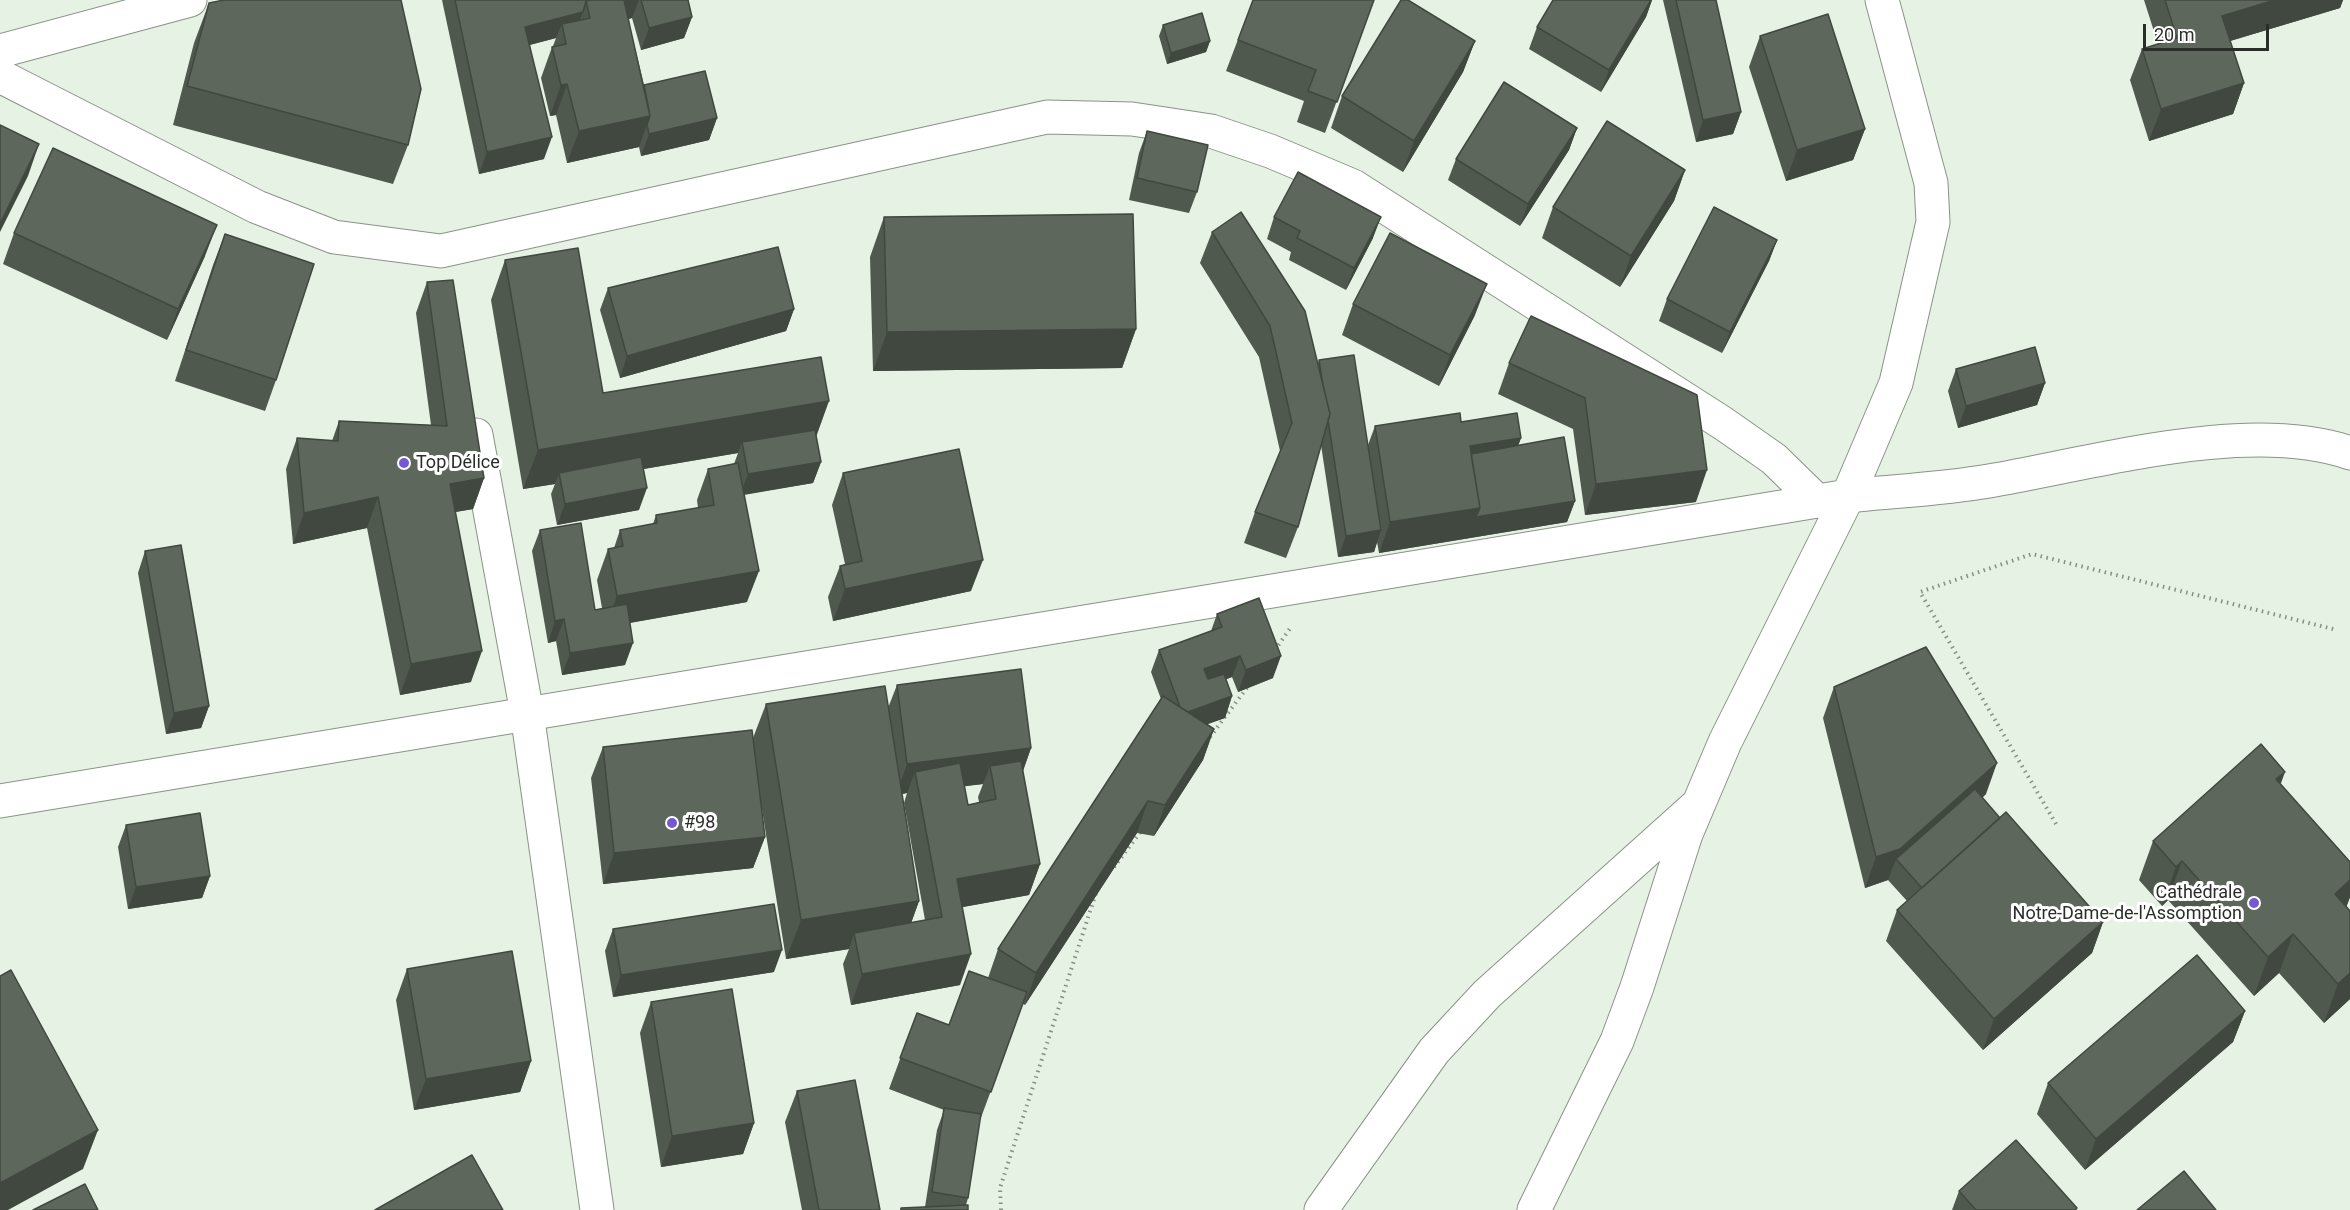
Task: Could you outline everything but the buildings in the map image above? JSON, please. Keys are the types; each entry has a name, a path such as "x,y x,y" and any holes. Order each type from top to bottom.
{"street":[{"path":"0,51 190,0"},
{"path":"1534,1210 1617,1041 1637,987 1686,834 1725,742 1832,499 1896,383 1933,222 1931,183 1882,0"},
{"path":"0,76 257,207 334,237 441,251 1047,117 1132,119 1211,131 1270,151 1353,186 1724,424 1832,499"},
{"path":"441,251 448,286"},
{"path":"469,401 527,713 597,1210"},
{"path":"0,801 527,713 879,658 1326,581 1832,499 1986,482 2195,444 2291,442 2324,444 2350,453"},
{"path":"1321,1210 1434,1051 1472,1010 1700,803"}],"path":[{"path":"2056,825 1920,592 2032,554 2337,630"},
{"path":"1270,656 1326,581"},
{"path":"1208,740 1250,684"},
{"path":"1111,871 1146,824"},
{"path":"1000,1210 1000,1188 1097,890"}],"place":[{"name":"Top Délice","path":"404,463"},
{"name":"#98","path":"672,823"},
{"name":"Cathédrale Notre-Dame-de-l'Assomption","path":"2254,903"}]}
